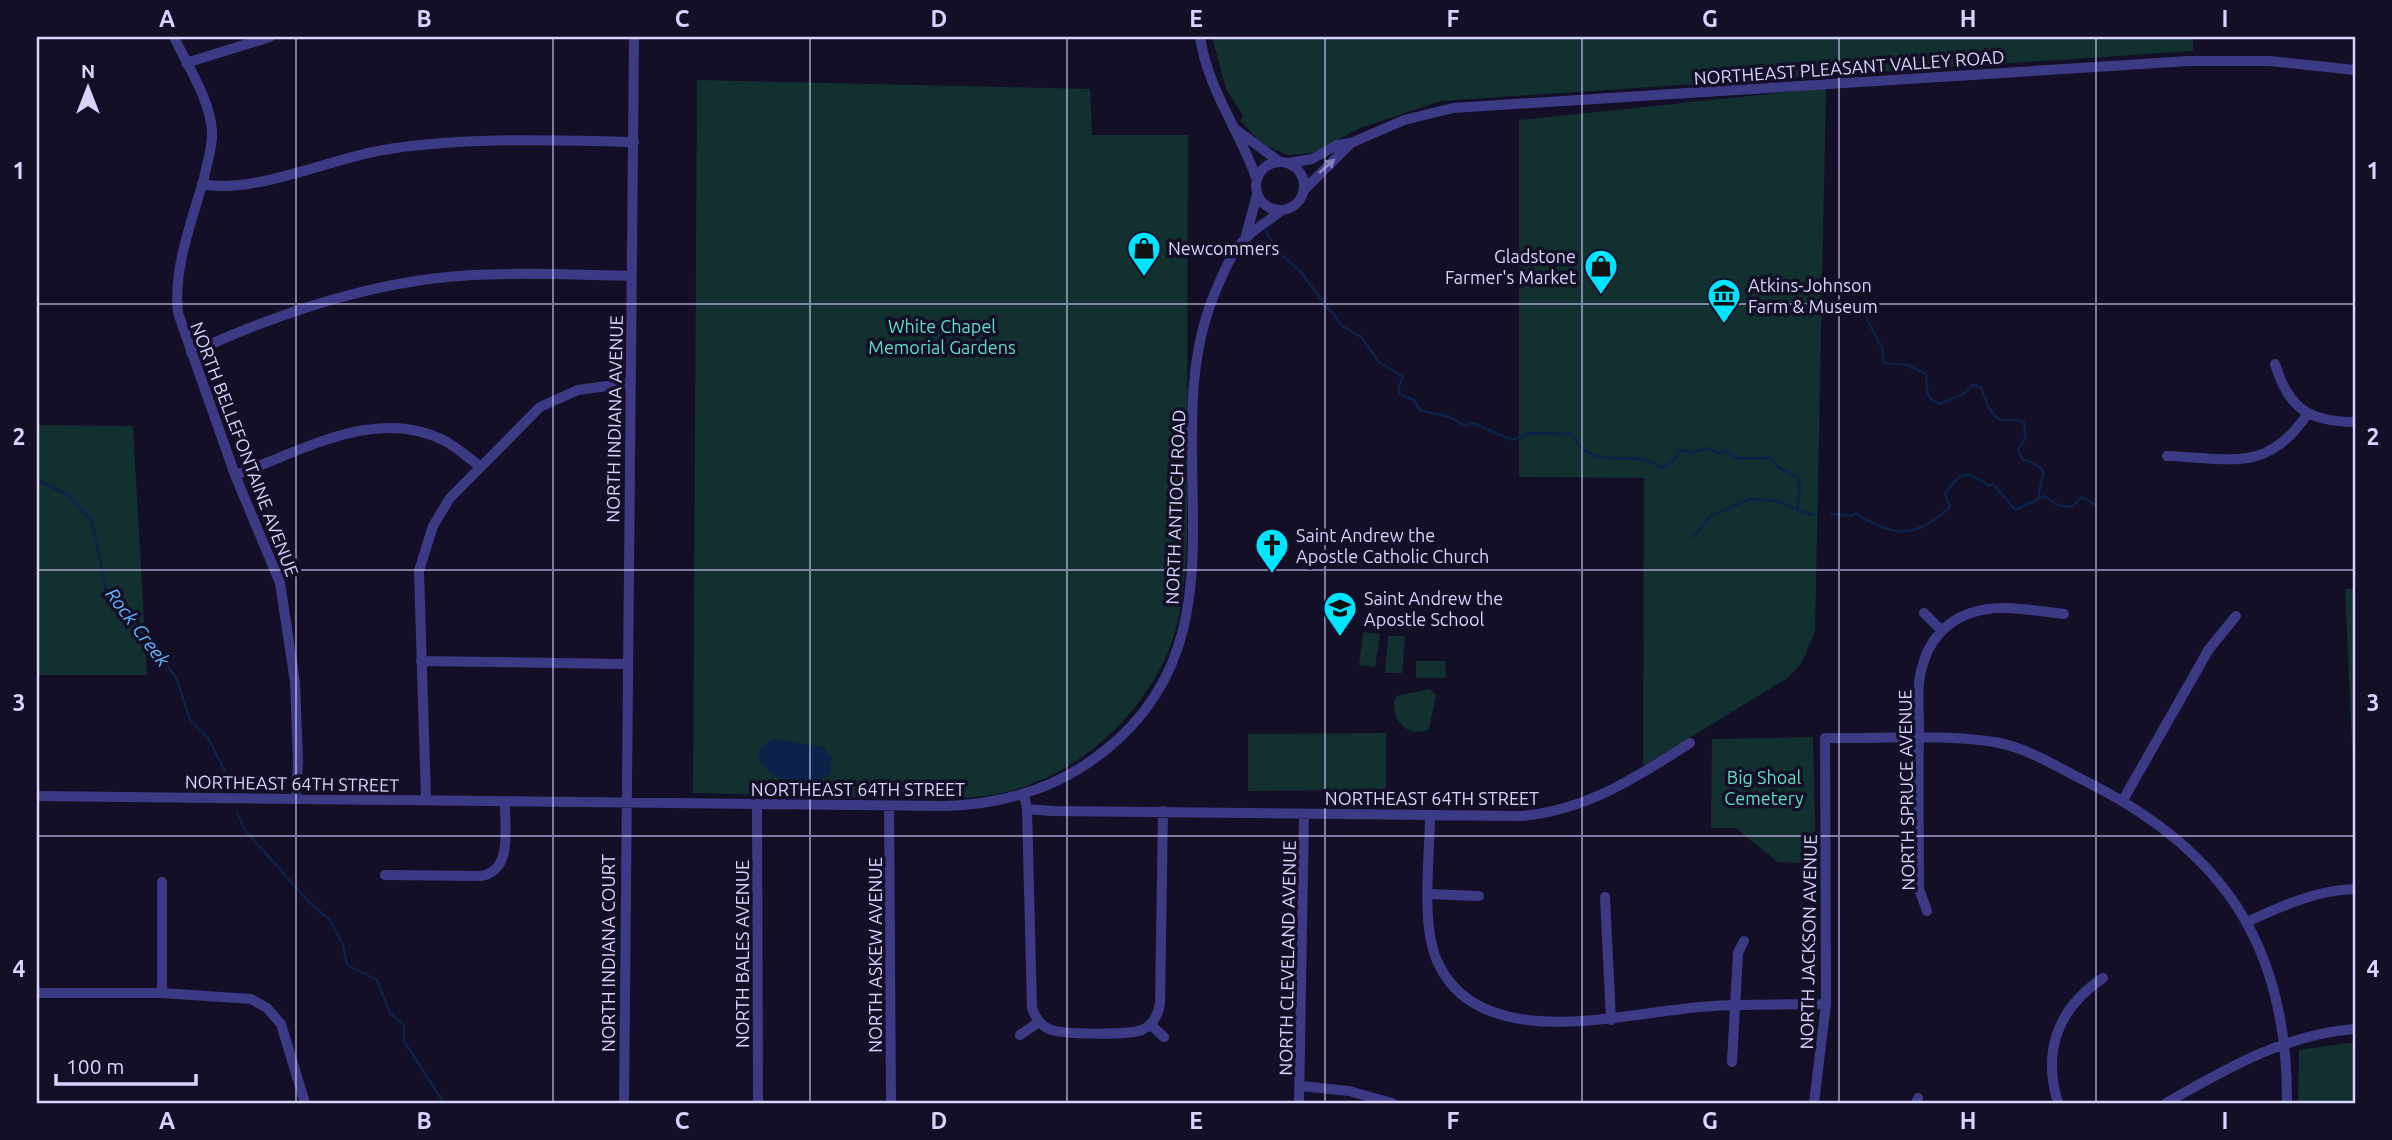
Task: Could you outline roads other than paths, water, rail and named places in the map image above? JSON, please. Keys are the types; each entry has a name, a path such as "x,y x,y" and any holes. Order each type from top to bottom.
{"street":[{"name":"NORTH BELLEFONTAINE AVENUE","path":"174,37 212,128 212,143 177,288 181,326 235,475 280,583 295,682 298,760 296,799"},
{"path":"186,63 270,37"},
{"name":"NORTH INDIANA AVENUE","path":"624,802 634,37"},
{"path":"1200,37 1212,87 1235,129 1257,180 1258,195 1267,207 1282,210 1296,205 1304,190 1301,174 1235,129"},
{"name":"NORTHEAST PLEASANT VALLEY ROAD","path":"1285,163 1312,159 1337,145 1351,143 1416,116 1470,107 2189,61 2269,61 2355,70"},
{"path":"202,184 236,187 347,157 429,144 505,140 634,142"},
{"name":"NORTHEAST PLEASANT VALLEY ROAD","path":"1304,190 1320,170 1351,143"},
{"path":"1257,180 1265,167 1285,163"},
{"name":"NORTH ANTIOCH ROAD","path":"1024,794 1075,772 1132,727 1161,684 1180,643 1192,583 1194,404 1198,351 1218,286 1245,239 1258,195"},
{"name":"NORTH ANTIOCH ROAD","path":"1245,239 1282,210"},
{"path":"191,353 303,309 404,284 483,275 632,276"},
{"path":"2275,364 2282,387 2294,404 2324,420 2355,422"},
{"path":"426,800 418,586 424,549 440,511 480,466 540,407 578,390 629,383"},
{"path":"2167,456 2254,458 2274,451 2292,438 2308,413"},
{"path":"235,475 324,441 374,427 434,436 480,466"},
{"name":"NORTH SPRUCE AVENUE","path":"1927,911 1919,889 1919,739 1921,669 1930,647 1942,631 1966,614 1990,608 2064,614"},
{"path":"1924,613 1942,631"},
{"path":"2123,800 2208,649 2235,616"},
{"path":"421,661 627,664"},
{"name":"NORTH JACKSON AVENUE","path":"1814,1103 1826,1004 1825,738 1919,739"},
{"path":"1919,739 1986,741 2017,748 2123,800 2155,820 2194,853 2220,882 2247,922 2274,988 2283,1043 2287,1103"},
{"name":"NORTHEAST 64TH STREET","path":"1027,809 1522,816 1559,811 1594,800 1690,743"},
{"path":"1024,794 1027,809 1032,1008 1040,1022 1049,1029 1062,1032 1133,1032 1150,1024 1160,1004 1163,811"},
{"name":"NORTHEAST 64TH STREET","path":"37,796 889,806 969,805 1024,794"},
{"path":"385,875 481,876 495,872 504,860 505,801"},
{"name":"NORTH INDIANA COURT","path":"624,802 624,1103"},
{"name":"NORTH BALES AVENUE","path":"757,805 758,1103"},
{"name":"NORTH ASKEW AVENUE","path":"889,806 891,1103"},
{"name":"NORTH CLEVELAND AVENUE","path":"1299,1103 1304,814"},
{"path":"1430,815 1429,926 1433,951 1452,985 1471,1001 1511,1016 1539,1021 1580,1023 1684,1009 1826,1004"},
{"path":"162,882 162,993"},
{"path":"2247,922 2298,900 2355,889"},
{"path":"1429,894 1479,896"},
{"path":"1605,897 1611,1020"},
{"path":"1732,1062 1738,953 1744,941"},
{"path":"2058,1103 2051,1057 2059,1024 2074,1001 2103,978"},
{"path":"37,993 239,996 267,1008 281,1024 305,1103"},
{"path":"1020,1035 1040,1022"},
{"path":"1150,1024 1164,1037"},
{"path":"2166,1103 2283,1043 2321,1032 2355,1029"},
{"path":"1301,1086 1349,1091 1392,1103"}],"water":[{"path":"773,739 824,747 832,758 830,773 821,779 801,784 772,774 758,756 760,749"}],"waterway":[{"path":"1266,231 1277,251 1300,271 1342,326 1361,337 1379,362 1403,377 1398,389 1400,394 1414,400 1420,410 1447,416 1464,426 1473,423 1512,440 1530,433 1572,434 1580,447 1590,454 1638,459 1661,468 1676,458 1680,450 1691,453 1707,448 1720,453 1725,450 1735,458 1770,458 1778,467 1797,477 1800,486 1797,510 1813,515"},
{"path":"1861,308 1882,348 1884,363 1907,365 1926,374 1927,392 1934,401 1939,404 1963,394 1973,385 1981,387 1988,406 1998,418 2024,422 2026,437 2018,450 2022,459 2043,471 2039,498"},
{"path":"1831,514 1851,516 1855,513 1894,531 1915,530 1950,507 1945,494 1955,481 1964,475 1975,477 1989,486 1993,484 2015,510 2045,496 2057,505 2071,507 2082,497 2095,505"},
{"name":"Rock Creek","path":"37,480 67,494 92,521 106,591 176,677 190,720 208,738 233,787"},
{"path":"1693,537 1711,516 1749,499 1778,501 1797,510"},
{"name":"Rock Creek","path":"237,813 245,830 309,902 330,920 343,945 347,965 377,980 390,1013 404,1025 404,1041 444,1103"}],"place":[{"name":"Newcommers","path":"1144,278"},
{"name":"Gladstone Farmer's Market","path":"1601,296"},
{"name":"Atkins-Johnson Farm & Museum","path":"1724,325"},
{"name":"Saint Andrew the Apostle Catholic Church","path":"1272,575"},
{"name":"Saint Andrew the Apostle School","path":"1340,638"}],"park label":[{"name":"White Chapel Memorial Gardens","path":"942,336"},
{"name":"Big Shoal Cemetery","path":"1764,787"}]}
